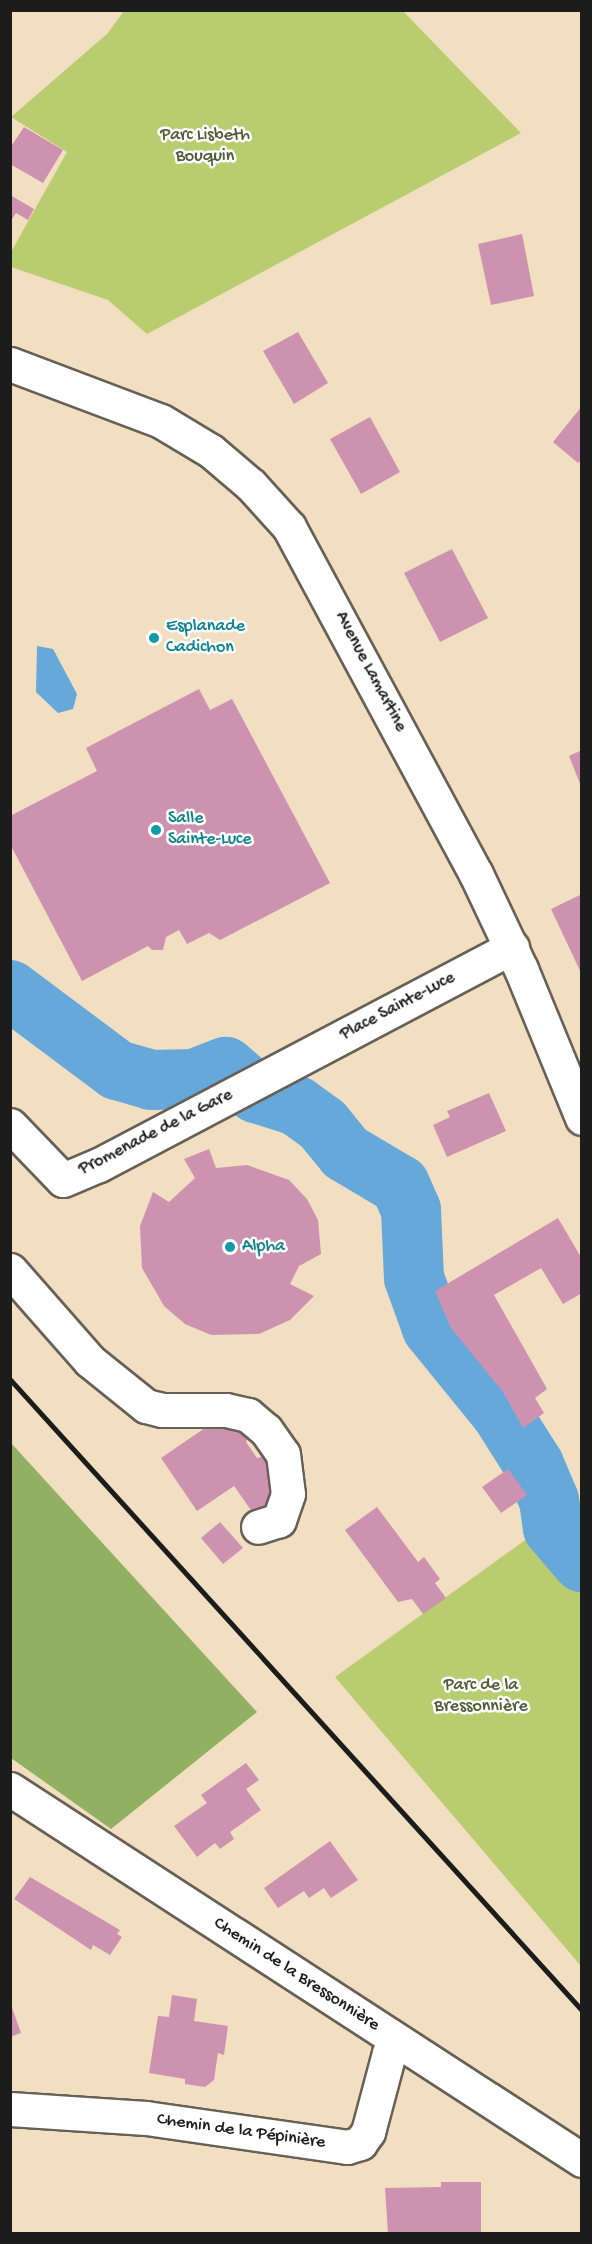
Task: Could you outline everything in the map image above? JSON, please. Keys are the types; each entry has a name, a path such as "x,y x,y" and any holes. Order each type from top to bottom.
{"street":[{"name":"Avenue Lamartine","path":"10,364 161,421 211,451 251,484 289,527 423,772 512,948 582,1118"},
{"name":"Place Sainte-Luce","path":"284,1066 512,948"},
{"name":"Promenade de la Gare","path":"10,1125 63,1180 99,1165 284,1066"},
{"path":"10,1270 90,1361 146,1406 162,1410 226,1410 248,1415 266,1430 283,1454 288,1494 279,1520 258,1527"},
{"name":"Chemin de la Bressonnière","path":"10,1789 582,2160"},
{"name":"Chemin de la Pépinière","path":"10,2109 146,2118 347,2147 360,2143 368,2132 389,2053 397,2041"}],"green space":[{"name":"Parc Lisbeth Bouquin","path":"402,10 521,133 147,334 108,300 11,267 11,252 67,152 11,117 107,34 124,11"},
{"path":"11,1443 257,1712 111,1829 11,1758"},
{"name":"Parc de la Bressonnière","path":"581,1500 581,1966 335,1677"}],"water":[{"path":"37,646 53,649 77,694 73,709 58,713 36,692"}],"building":[{"path":"24,127 63,150 43,183 10,164 10,148"},
{"path":"10,195 34,209 28,220 16,213 10,222"},
{"path":"522,234 534,296 491,305 478,244"},
{"path":"298,332 328,383 294,404 263,351"},
{"path":"582,406 582,459 578,463 553,442"},
{"path":"370,417 400,472 361,494 330,439"},
{"path":"452,549 488,618 440,642 404,573"},
{"name":"Salle Sainte-Luce","path":"199,689 210,710 232,699 330,883 220,940 209,933 187,944 179,930 166,937 163,950 152,950 148,946 82,981 10,844 10,816 97,771 86,748"},
{"path":"582,750 582,786 581,786 569,756"},
{"path":"582,894 582,975 551,909"},
{"path":"489,1093 506,1131 447,1157 433,1125 450,1117 447,1111"},
{"path":"209,1149 216,1168 247,1165 289,1180 307,1199 318,1220 321,1254 299,1266 290,1284 314,1296 290,1320 259,1334 211,1335 185,1324 164,1306 142,1268 140,1226 153,1192 169,1202 195,1178 184,1159"},
{"path":"558,1218 582,1259 582,1293 563,1304 541,1268 494,1295 547,1389 535,1398 544,1413 523,1428 503,1392 451,1328 435,1291"},
{"path":"218,1419 250,1434 246,1442 257,1458 267,1456 271,1501 253,1513 234,1486 197,1511 161,1458"},
{"path":"508,1469 527,1495 501,1513 482,1487"},
{"path":"377,1507 418,1562 424,1557 440,1579 435,1583 446,1598 423,1614 412,1599 398,1602 345,1530"},
{"path":"220,1522 243,1548 223,1564 201,1538"},
{"path":"246,1763 259,1780 246,1789 261,1810 230,1832 234,1839 220,1849 215,1843 197,1857 174,1826 207,1803 201,1795"},
{"path":"330,1841 358,1880 331,1898 324,1888 309,1898 304,1891 278,1908 264,1888"},
{"path":"30,1877 120,1930 117,1934 122,1937 110,1955 93,1945 91,1950 14,1899"},
{"path":"172,1995 197,1999 194,2021 228,2026 224,2055 218,2053 214,2080 205,2087 185,2084 185,2079 149,2073 158,2016 169,2017"},
{"path":"10,2002 21,2033 10,2037"},
{"path":"441,2182 481,2182 481,2234 388,2234 385,2188 441,2187"}],"waterway":[{"path":"10,990 117,1070 151,1080 194,1079 226,1067 256,1093 297,1106 323,1125 346,1153 400,1185 411,1210 414,1278 432,1328 501,1413 534,1465 549,1500 553,1528 582,1562"}],"railway":[{"path":"10,1379 582,2010"}],"place":[{"name":"Esplanade Cadichon","path":"154,638"},
{"name":"Salle Sainte-Luce","path":"156,830"},
{"name":"Alpha","path":"230,1247"}]}
